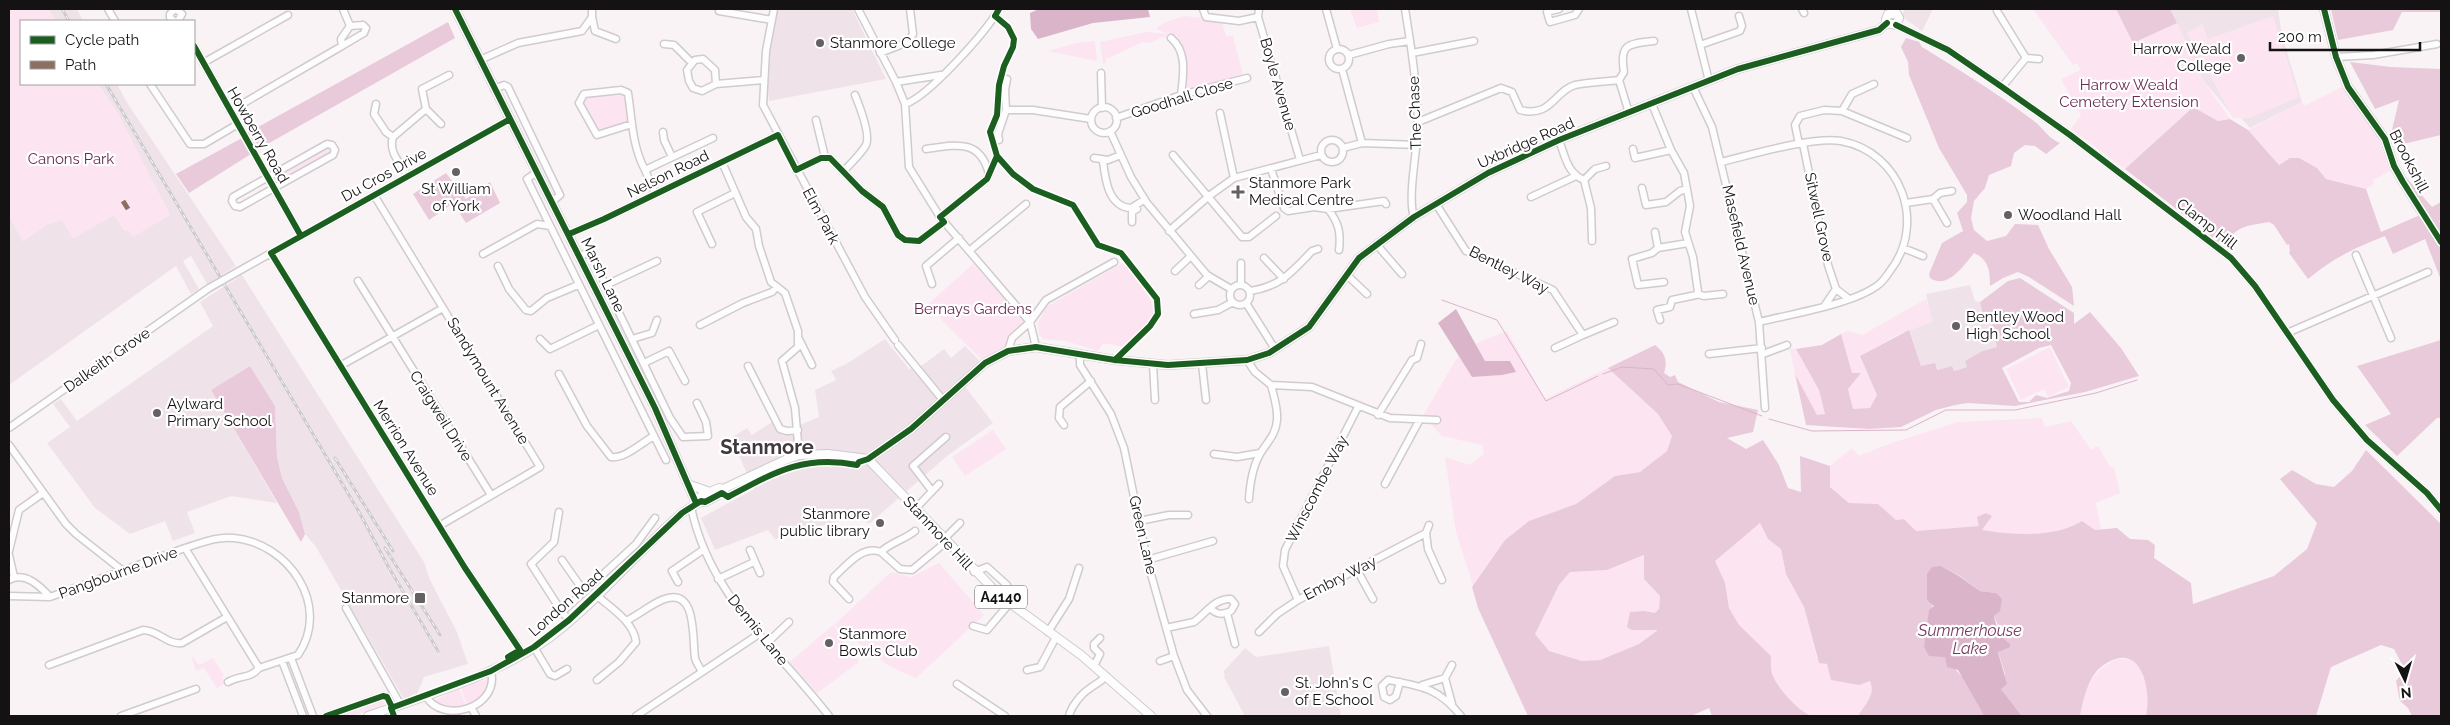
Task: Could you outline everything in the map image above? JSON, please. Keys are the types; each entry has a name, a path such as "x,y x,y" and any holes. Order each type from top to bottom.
{"main road":[{"name":"Marsh Lane","path":"455,9 662,422 696,503"},
{"name":"Brookshill","path":"2324,9 2336,57 2348,87 2385,139 2398,174 2441,242"},
{"path":"1887,11 1899,11 1899,18 1892,24 1886,19 1887,11"},
{"name":"Uxbridge Road","path":"868,459 910,429 985,363 1008,351 1036,346 1153,364 1202,364 1247,360 1275,349 1309,327 1359,258 1414,217 1488,172 1559,140 1764,60 1879,30 1892,24"},
{"path":"696,503 701,496 719,488 723,489 799,455 828,454 868,459"},
{"name":"Stanmore Hill","path":"868,459 974,572 1000,596 1094,666 1151,716"},
{"path":"690,485 710,492"},
{"path":"696,503 705,502 722,493 723,489"},
{"name":"London Road","path":"368,716 490,671 534,647 569,620 672,522 696,503"}],"street":[{"path":"108,9 114,20"},
{"path":"176,20 170,16 178,9"},
{"path":"343,9 350,26"},
{"path":"592,9 595,31"},
{"path":"719,9 719,11 772,20"},
{"name":"Elm Park","path":"774,9 764,80 763,105 865,297 897,342 943,400"},
{"path":"858,9 896,82 904,104 909,167 942,220 1030,322 1036,346"},
{"path":"880,53 908,42 913,34 910,9"},
{"path":"904,104 914,101 976,41 999,9"},
{"path":"1203,9 1206,17 1239,21 1258,17"},
{"name":"Boyle Avenue","path":"1259,9 1258,17 1300,160"},
{"path":"1326,9 1336,49"},
{"name":"The Chase","path":"1405,9 1412,53 1418,122 1418,145 1412,203 1414,217"},
{"path":"1559,9 1547,12 1550,22 1575,15 1579,9"},
{"path":"1691,9 1708,81"},
{"path":"1997,11 2026,58"},
{"path":"203,63 288,15"},
{"path":"1700,45 1740,31 1742,26 1739,16"},
{"path":"582,32 592,17"},
{"name":"Clamp Hill","path":"1892,24 1948,50 2002,87 2231,258 2241,267 2332,400 2367,440 2427,493 2441,510"},
{"path":"230,111 342,46 364,33 366,28 363,25 350,26 341,38 342,46"},
{"path":"480,60 518,43 582,32 595,31 616,39"},
{"path":"1171,38 1176,42 1182,54 1184,72 1181,95"},
{"path":"1349,55 1390,44 1410,41"},
{"path":"1412,53 1474,41"},
{"path":"1629,113 1619,80 1624,72 1621,56 1626,48 1636,43 1654,41"},
{"path":"664,44 674,45 692,62"},
{"path":"2336,57 2373,55 2437,44"},
{"name":"Howberry Road","path":"195,48 301,236"},
{"path":"1336,49 1344,50 1349,55 1349,63 1342,69 1335,68 1330,62 1330,55 1336,49"},
{"path":"2026,58 2039,59"},
{"path":"2002,87 2026,58"},
{"path":"716,84 714,70 710,63 703,59 692,62 687,70 689,81 693,88 702,91 716,84 764,80"},
{"path":"1342,69 1362,143"},
{"path":"1101,73 1102,108"},
{"path":"442,124 426,109 422,89 449,75"},
{"path":"896,82 941,76"},
{"name":"Goodhall Close","path":"1116,118 1181,95 1247,78"},
{"path":"999,140 998,134 1006,110 1005,90 1007,79"},
{"path":"1418,122 1501,88 1512,92 1520,110 1529,112 1551,105 1565,90 1574,85 1619,80"},
{"path":"1874,84 1852,94 1842,111 1907,138"},
{"path":"151,85 190,144 204,144 238,124"},
{"name":"Marsh Lane","path":"494,89 504,85 508,87 560,195 554,205"},
{"name":"Masefield Avenue","path":"1693,88 1712,127 1722,162 1759,322 1765,408"},
{"path":"632,124 597,136 579,103 580,98 584,94 621,90 628,93 632,124 635,150 655,193"},
{"path":"843,172 866,145 867,138 861,109 855,95"},
{"path":"376,104 374,114 386,132 393,137"},
{"path":"1652,104 1671,150 1684,173 1690,206 1685,232 1693,257 1697,294"},
{"path":"1102,108 1111,109 1116,118 1115,127 1110,131 1097,131 1092,126 1091,119 1095,111 1102,108"},
{"path":"408,176 392,151 393,137 426,109"},
{"path":"1006,110 1034,110 1091,119"},
{"name":"Sitwell Grove","path":"1836,289 1828,264 1795,125 1800,116 1824,110 1842,111"},
{"path":"1220,113 1234,178"},
{"name":"Du Cros Drive","path":"207,290 239,270 510,119"},
{"path":"816,120 825,157 834,162 883,207 898,236 905,240 919,241 987,179 988,174 978,152 971,147 926,149"},
{"path":"1110,131 1146,202 1190,257 1209,276 1232,289"},
{"path":"663,132 664,140 672,157"},
{"name":"Nelson Road","path":"569,234 778,135"},
{"path":"644,170 713,138"},
{"path":"1559,140 1568,166 1576,176 1584,180 1591,208 1592,241"},
{"path":"1722,162 1819,140 1841,141 1868,151 1892,171 1906,203 1907,233 1900,258 1880,285 1838,303 1759,322"},
{"path":"1329,141 1337,141 1343,148 1342,156 1336,162 1328,162 1322,154 1322,147 1329,141"},
{"path":"1343,148 1362,143 1418,145"},
{"path":"327,144 332,145 335,150 333,155 240,207 235,206 232,201 233,197 267,177 327,144"},
{"path":"1633,149 1635,158 1671,150"},
{"path":"1169,231 1209,196 1234,178 1322,154"},
{"path":"1172,155 1242,236 1249,237 1276,216"},
{"path":"1094,158 1103,161 1121,156"},
{"path":"796,170 825,157"},
{"path":"1103,161 1105,183 1118,203 1131,208 1146,202"},
{"path":"722,162 746,217 756,229 759,246 771,282 785,293 799,339 812,365"},
{"path":"1584,180 1595,169 1606,166"},
{"path":"1271,169 1284,208 1288,211 1314,207 1328,209 1384,201 1386,204"},
{"name":"Marsh Lane","path":"537,172 527,179 666,460"},
{"path":"1531,197 1576,176"},
{"path":"1642,188 1646,205 1666,202 1680,190 1687,188"},
{"path":"1906,203 1933,199 1940,193 1952,191"},
{"path":"712,244 697,212 735,193"},
{"name":"Sandymount Avenue","path":"374,195 540,467 439,526"},
{"path":"1933,199 1947,223"},
{"path":"1132,222 1132,212 1146,202"},
{"path":"969,251 1026,204"},
{"name":"Bentley Way","path":"1436,204 1466,251 1553,290 1583,335"},
{"path":"483,254 537,224 554,205"},
{"path":"1328,209 1341,234 1339,250"},
{"path":"537,224 550,226"},
{"path":"1655,232 1658,248"},
{"path":"932,284 926,266 959,238"},
{"path":"1664,282 1638,285 1632,259 1652,254 1658,248 1688,243"},
{"path":"1377,245 1402,274"},
{"path":"1903,248 1922,256"},
{"path":"1241,284 1250,291 1266,288 1284,279 1312,251 1318,249"},
{"name":"Merrion Avenue","path":"270,253 439,526 523,654"},
{"path":"571,270 587,253 591,255 680,435 708,436 706,422 697,403"},
{"path":"2356,255 2391,338"},
{"path":"1175,271 1190,257"},
{"path":"1264,258 1284,279"},
{"path":"606,286 657,261"},
{"path":"1008,351 1012,338 1030,322 1046,300 1114,262"},
{"path":"1241,263 1241,284"},
{"path":"498,266 509,289 526,310 531,311 547,298 578,285"},
{"path":"2287,333 2428,272"},
{"path":"1347,275 1367,294"},
{"path":"1199,285 1209,276"},
{"name":"Craigweil Drive","path":"358,281 491,495"},
{"path":"1241,284 1232,289 1230,296 1233,302 1240,305 1246,303 1250,296 1250,291"},
{"path":"700,325 743,303 772,292 777,287"},
{"path":"584,295 596,289"},
{"path":"1825,305 1836,289 1849,299"},
{"name":"Dalkeith Grove","path":"9,428 207,290"},
{"path":"1660,320 1657,310 1670,307 1672,300 1697,294 1704,296 1723,294"},
{"path":"1194,314 1218,310 1233,302"},
{"path":"1246,303 1275,349"},
{"path":"340,366 443,308"},
{"path":"632,339 652,333 657,320"},
{"path":"1555,348 1614,322"},
{"path":"540,339 550,349 599,325"},
{"path":"799,339 798,347 782,361 795,408 799,455"},
{"path":"1378,414 1412,360 1417,358 1421,344"},
{"path":"1710,354 1762,351 1786,345"},
{"path":"644,363 669,351 685,381"},
{"name":"Green Lane","path":"1080,354 1080,365 1111,414 1124,448 1147,560 1174,656 1187,690 1207,716"},
{"path":"1247,360 1254,372 1271,386 1277,405 1277,421 1272,439 1260,453 1250,482 1249,498"},
{"path":"1153,364 1155,400"},
{"path":"1202,364 1206,400"},
{"path":"748,366 780,429 787,431 798,430"},
{"path":"559,374 587,426 611,457 622,457 638,444 654,436"},
{"path":"628,384 639,376"},
{"path":"1064,426 1059,418 1060,407 1090,381"},
{"path":"1271,386 1312,388 1332,393 1358,407 1378,414 1419,421 1437,420"},
{"name":"Winscombe Way","path":"1298,600 1283,566 1285,550 1358,407"},
{"path":"643,415 655,408"},
{"path":"662,422 670,418"},
{"path":"1385,484 1419,421"},
{"path":"932,490 913,466 946,437"},
{"path":"9,445 43,493 76,534 123,571"},
{"path":"1214,454 1237,457 1260,453"},
{"path":"915,509 939,484"},
{"path":"11,579 9,553 19,510 43,493"},
{"name":"Dennis Lane","path":"696,503 695,528 703,550 735,607 829,716"},
{"path":"559,512 554,542 531,564 569,620"},
{"path":"1138,521 1169,515 1188,515"},
{"path":"562,612 583,590 636,544 655,518"},
{"path":"849,599 832,582 834,577 861,553 868,550 882,552 900,569 912,570 945,541 960,523"},
{"path":"1429,525 1426,533 1428,549 1442,580"},
{"path":"882,552 890,543 903,540 915,531"},
{"name":"Embry Way","path":"1259,632 1277,614 1298,600 1426,533"},
{"name":"Pangbourne Drive","path":"9,596 50,597 185,548 216,539 233,538 256,542 271,549 287,562 297,575 305,591 310,619 305,643 298,655 291,658"},
{"path":"1147,560 1213,541"},
{"path":"185,548 259,668"},
{"path":"678,582 672,570 703,550"},
{"path":"750,550 760,573"},
{"path":"626,553 634,560"},
{"path":"562,560 583,590"},
{"path":"718,579 754,562"},
{"path":"974,572 987,567 991,569 1007,585 1004,594 1000,596"},
{"path":"1048,632 1069,599 1079,568"},
{"path":"1357,570 1373,599"},
{"name":"Pangbourne Drive","path":"11,579 30,580 50,597"},
{"path":"596,595 626,621 635,636 636,642 619,662 597,680"},
{"path":"626,621 661,600 669,598 681,599 690,609 695,660 702,672"},
{"path":"1166,628 1194,622 1210,608 1221,600 1231,599 1234,606 1227,613 1217,614 1210,608"},
{"path":"973,626 987,630 1009,604"},
{"path":"346,608 394,707 394,716"},
{"path":"1227,613 1235,644"},
{"path":"49,665 143,630 157,634 171,643 182,643 227,617"},
{"path":"767,643 789,622"},
{"path":"636,716 759,634"},
{"path":"1027,670 1040,667 1056,637"},
{"path":"1094,666 1100,654 1094,648 1094,644 1100,638"},
{"path":"534,647 550,674 555,676 567,669"},
{"path":"1160,661 1174,656"},
{"path":"228,682 234,678 252,676 259,668 291,658 313,716"},
{"path":"282,661 303,716"},
{"path":"1422,685 1445,678 1452,666"},
{"path":"426,696 430,704 441,710 465,714 483,700 489,691 492,679 490,671"},
{"path":"1069,716 1071,710 1088,689 1099,684 1106,676"},
{"path":"1445,678 1452,704"},
{"path":"1400,682 1422,685 1439,694 1452,704 1461,716"},
{"path":"957,684 1005,716"},
{"path":"121,716 196,689"},
{"path":"326,716 383,696 388,697 394,707"},
{"path":"472,709 476,716"}],"shaded area":[{"path":"48,9 77,9 82,20 55,20"},
{"name":"Stanmore College","path":"778,9 852,9 886,79 769,101 766,75"},
{"path":"1905,9 1933,9 1922,31 1901,16"},
{"path":"2116,9 2170,9 2177,23 2133,43"},
{"name":"Harrow Weald College","path":"2170,9 2278,9 2282,36 2302,102 2250,128 2240,117 2233,116 2203,80"},
{"path":"2331,9 2441,9 2441,12 2402,12 2393,30 2338,40"},
{"path":"448,22 455,38 257,150 247,133"},
{"path":"1906,38 1919,42 1922,47 1993,92 2034,121 2049,136 2060,143 2046,154 2035,146 2025,145 2014,153 2011,166 1989,175 1985,188 1974,201 1971,218 1974,230 1987,241 2006,236 2015,224 2038,225 2049,249 2072,287 2074,306 2018,272 1990,286 1988,266 1983,259 1974,253 1949,279 1937,281 1930,278 1929,274 1942,243 1963,231 1957,213 1967,202 1967,195 1939,148 1909,75 1908,62 1901,47"},
{"path":"2350,62 2391,67 2441,69 2441,135 2399,145 2391,134 2399,100 2375,109"},
{"path":"99,85 118,85 128,104 236,266 207,284 191,256 183,261 199,289 191,294 176,266 9,385 9,216 23,241 48,224 62,220 73,238 114,215 125,231 170,215 117,112"},
{"path":"2193,107 2218,121 2230,119 2248,130 2279,165 2290,158 2299,158 2317,168 2326,179 2366,189 2381,232 2420,215 2405,176 2432,207 2441,202 2441,220 2439,221 2441,225 2441,280 2425,239 2393,254 2385,236 2344,254 2308,279 2289,253 2289,244 2287,245 2274,225 2269,222 2238,230 2233,234 2225,247 2125,169"},
{"path":"242,138 251,154 189,193 176,174"},
{"path":"446,173 466,199 490,182 500,203 466,223 453,203 429,220 413,194"},
{"path":"242,275 424,562 430,580 457,632 468,664 424,677 417,694 404,699 316,547 305,534 299,512 282,478 277,457 275,406 250,366 211,390 277,503 231,496 187,512 195,533 173,541 165,521 130,534 95,508 47,443 70,427 53,404 61,399 77,421 213,326 200,302"},
{"path":"2020,278 2074,313 2074,324 2090,312 2121,348 2139,376 2085,392 2015,406 1968,403 1955,405 1936,410 1901,427 1869,429 1806,425 1795,374 1817,415 1825,414 1819,390 1796,349 1822,345 1841,334 1852,373 1861,373 1848,389 1853,409 1870,408 1877,395 1860,356 1909,330 1921,366 1935,363 1937,370 1952,366 1954,371 1967,367 1965,361 1982,351 1997,347 1990,320 1982,311 1980,302 2008,281","holes":["2051,345 2071,383 2069,391 2047,398 2036,395 2029,402 2019,402 2002,368 2039,348"]},
{"name":"Bentley Wood High School","path":"1970,285 1975,301 1980,302 1982,311 1990,319 1997,347 1982,351 1965,361 1967,367 1953,371 1951,366 1937,370 1921,366 1909,330 1932,322 1926,294"},
{"path":"885,339 909,369 920,367 944,349 951,358 965,346 980,361 960,380 993,423 947,456 869,524 860,515 775,539 768,530 715,550 701,518 754,489 731,438 747,428 752,435 777,419 782,427 792,428 819,417 815,390 836,380 831,371 846,364"},
{"path":"2441,340 2441,418 2437,418 2397,456 2365,425 2391,414 2357,366"},
{"path":"1655,345 1665,357 1664,373 1670,377 1675,375 1678,382 1719,402 1758,410 1753,432 1727,438 1746,449 1763,440 1779,465 1788,488 1801,492 1800,456 1830,466 1830,487 1849,503 1878,504 1896,520 1904,519 1916,531 1979,526 1977,517 1986,513 1992,516 1982,530 1994,532 2046,533 2082,521 2095,530 2117,528 2130,539 2148,540 2155,545 2154,558 2191,583 2193,604 2274,576 2307,549 2317,523 2280,479 2292,470 2316,484 2334,487 2352,471 2366,450 2441,524 2441,716 2412,716 2408,708 2400,701 2396,681 2405,670 2394,649 2381,645 2331,667 2316,716 2146,716 2147,692 2145,680 2134,662 2125,658 2114,659 2096,671 2087,690 2080,716 2022,716 2001,689 2005,674 1998,651 2001,649 2004,640 1994,616 1999,597 1996,593 1980,591 1960,576 1941,566 1928,626 1945,657 1962,677 1984,716 1858,716 1871,696 1870,681 1859,685 1831,680 1827,664 1819,663 1804,607 1786,574 1781,549 1768,539 1760,523 1715,561 1725,583 1729,608 1739,625 1771,656 1772,674 1784,693 1800,709 1811,716 1712,716 1709,708 1691,716 1528,716 1478,608 1472,587 1505,540 1529,521 1576,504 1615,476 1640,472 1667,451 1672,436 1658,414 1608,368","holes":["1644,555 1644,579 1660,596 1659,609 1655,613 1644,611 1630,612 1627,627 1632,630 1658,630 1639,644 1600,660 1582,661 1549,651 1535,634 1559,585 1570,572 1607,570"]},
{"path":"250,366 275,406 277,457 282,478 299,512 305,534 301,542 211,390"},
{"name":"St. John's C of E School","path":"1329,646 1341,716 1245,716 1224,677 1223,672 1245,648 1256,657"}],"green space":[{"name":"Canons Park","path":"9,9 48,9 55,20 20,20 20,85 99,85 117,112 170,215 133,237 127,230 125,231 114,215 73,238 62,220 48,224 23,241 9,216"},
{"path":"1350,9 1377,9 1379,22 1357,28"},
{"name":"Harrow Weald Cemetery Extension","path":"2033,9 2116,9 2133,43 2177,23 2203,80 2230,119 2218,121 2192,107 2125,169 2071,129 2081,115 2061,79 2081,70 2077,63 2073,65"},
{"path":"1184,16 1221,20 1226,36 1233,36 1243,75 1185,90 1187,68 1177,36 1156,29 1163,23"},
{"name":"Harrow Weald College","path":"2273,16 2299,97 2250,118 2233,118 2187,33 2202,24 2208,39"},
{"path":"1146,32 1168,34 1164,38 1161,37 1150,43 1143,42 1106,59 1105,64 1103,64 1100,42"},
{"path":"1095,41 1097,61 1048,51 1076,43"},
{"path":"2342,87 2375,129 2390,171 2373,180 2374,184 2366,189 2326,179 2317,168 2290,158 2279,165 2248,130 2302,102 2304,106"},
{"path":"620,91 627,95 630,121 602,134 595,131 581,103 585,96"},
{"path":"329,146 332,153 277,184 273,176"},
{"path":"1123,263 1144,284 1155,312 1147,328 1124,347 1103,343 1098,351 1066,341 1043,339 1039,335 1038,323 1046,307"},
{"name":"Bernays Gardens","path":"973,264 1025,321 1008,335 1004,350 981,359 927,305"},
{"path":"1926,299 1933,322 1899,334 1860,356 1877,395 1870,408 1853,409 1848,389 1860,373 1852,374 1841,334 1847,331 1862,335"},
{"path":"1507,331 1545,399 1608,368 1658,414 1672,436 1667,451 1640,472 1615,476 1576,504 1529,521 1505,540 1473,585 1456,532 1445,457 1470,465 1484,454 1482,445 1442,436 1423,416 1459,357 1472,377 1516,372 1510,361 1485,361 1475,344"},
{"path":"2050,347 2069,387 2048,397 2044,389 2021,400 2006,369"},
{"path":"1790,349 1796,349 1819,390 1825,414 1817,415 1795,374"},
{"path":"2042,418 2045,427 2071,421 2091,450 2098,446 2110,467 2114,467 2120,493 2096,503 2101,529 2095,530 2082,521 2046,533 2019,534 1981,530 1992,516 1986,513 1979,526 1916,531 1904,519 1896,520 1878,504 1850,503 1830,487 1830,466 1852,448 1859,456 1889,444 1958,422"},
{"path":"993,430 1006,449 965,476 952,457"},
{"path":"1760,523 1768,539 1781,549 1786,574 1804,607 1817,659 1853,683 1859,685 1870,681 1872,686 1871,696 1858,716 1811,716 1800,709 1784,693 1772,674 1771,656 1739,625 1729,608 1725,583 1714,561"},
{"path":"1645,555 1644,579 1660,596 1659,609 1656,613 1644,611 1632,630 1659,630 1639,644 1599,660 1582,661 1549,651 1535,634 1559,585 1570,572 1607,570"},
{"path":"939,563 984,615 916,678 889,666 834,625 891,572 911,577"},
{"name":"Stanmore Bowls Club","path":"833,625 859,662 817,693 790,662"},
{"path":"191,655 199,665 213,658 224,675 222,677 225,683 217,688 204,668 196,671"},
{"path":"2117,659 2133,660 2142,670 2147,686 2146,716 2080,716 2087,689 2095,675"},
{"path":"488,679 487,688 483,696 467,706 461,688"},
{"path":"459,689 466,706 446,709 433,701"},
{"path":"384,698 387,703 354,716 331,716"}],"water":[{"path":"1039,9 1148,9 1150,17 1093,23 1038,39 1031,29 1030,13"},
{"path":"1456,309 1485,361 1510,361 1516,372 1472,377 1438,323"},
{"name":"Summerhouse Lake","path":"1941,566 1980,591 1996,593 2002,599 2000,611 1994,616 1999,632 2010,644 2010,647 1998,652 2007,684 2001,689 2022,716 1984,716 1958,670 1947,667 1945,657 1929,656 1924,647 1929,610 1934,606 1927,600 1927,574 1932,567"}],"waterway":[{"path":"1442,300 1497,320 1546,401 1598,376"},
{"path":"1603,374 1622,367 1654,369 1668,385 1678,384 1762,416"},
{"path":"1769,419 1812,431 1906,430 1946,410 2015,410 2096,393 2137,380"}],"railway":[{"path":"62,9 68,20"},
{"path":"107,85 359,512 438,651"},
{"path":"335,458 393,551"},
{"path":"385,548 440,635"}],"marked path":[{"path":"123,201 128,209"}],"cycle path":[{"path":"455,9 655,408 696,503"},
{"path":"999,9 995,16 1008,27 1014,39 1013,47 1004,66 999,85 997,115 990,132 997,156 1013,174 1033,189 1073,205 1098,245 1121,253 1157,299 1158,314 1150,326 1115,360"},
{"path":"2324,9 2336,57 2348,87 2385,139 2394,166 2441,242"},
{"path":"394,716 391,708 491,671 534,647 569,620 682,513 701,501 705,502 722,493 728,497 775,473 805,464 838,462 857,465 911,429 985,363 1008,351 1036,347 1115,360 1168,365 1247,360 1269,353 1309,327 1359,258 1414,217 1488,173 1559,140 1738,69 1879,30 1887,23"},
{"path":"1896,25 1948,50 2002,87 2070,135 2231,258 2255,286 2333,400 2367,440 2427,493 2441,510"},
{"path":"195,48 301,236"},
{"path":"508,657 520,650 465,568 271,253 510,119"},
{"path":"569,234 778,135 796,170 821,158 830,158 862,191 883,207 898,235 905,240 919,241 944,222 940,217 987,179 997,156"},
{"path":"326,716 383,696 387,697 392,707"}],"place":[{"name":"Stanmore College","path":"820,43"},
{"name":"Harrow Weald College","path":"2241,58"},
{"name":"St William of York","path":"456,172"},
{"name":"Stanmore Park Medical Centre","path":"1238,192"},
{"name":"Woodland Hall","path":"2008,215"},
{"name":"Bentley Wood High School","path":"1956,326"},
{"name":"Aylward Primary School","path":"157,413"},
{"name":"Stanmore public library","path":"880,523"},
{"name":"Stanmore","path":"420,598"},
{"name":"Stanmore Bowls Club","path":"829,643"},
{"name":"St. John's C of E School","path":"1285,692"}],"district":[{"name":"Stanmore","path":"767,447"}]}
